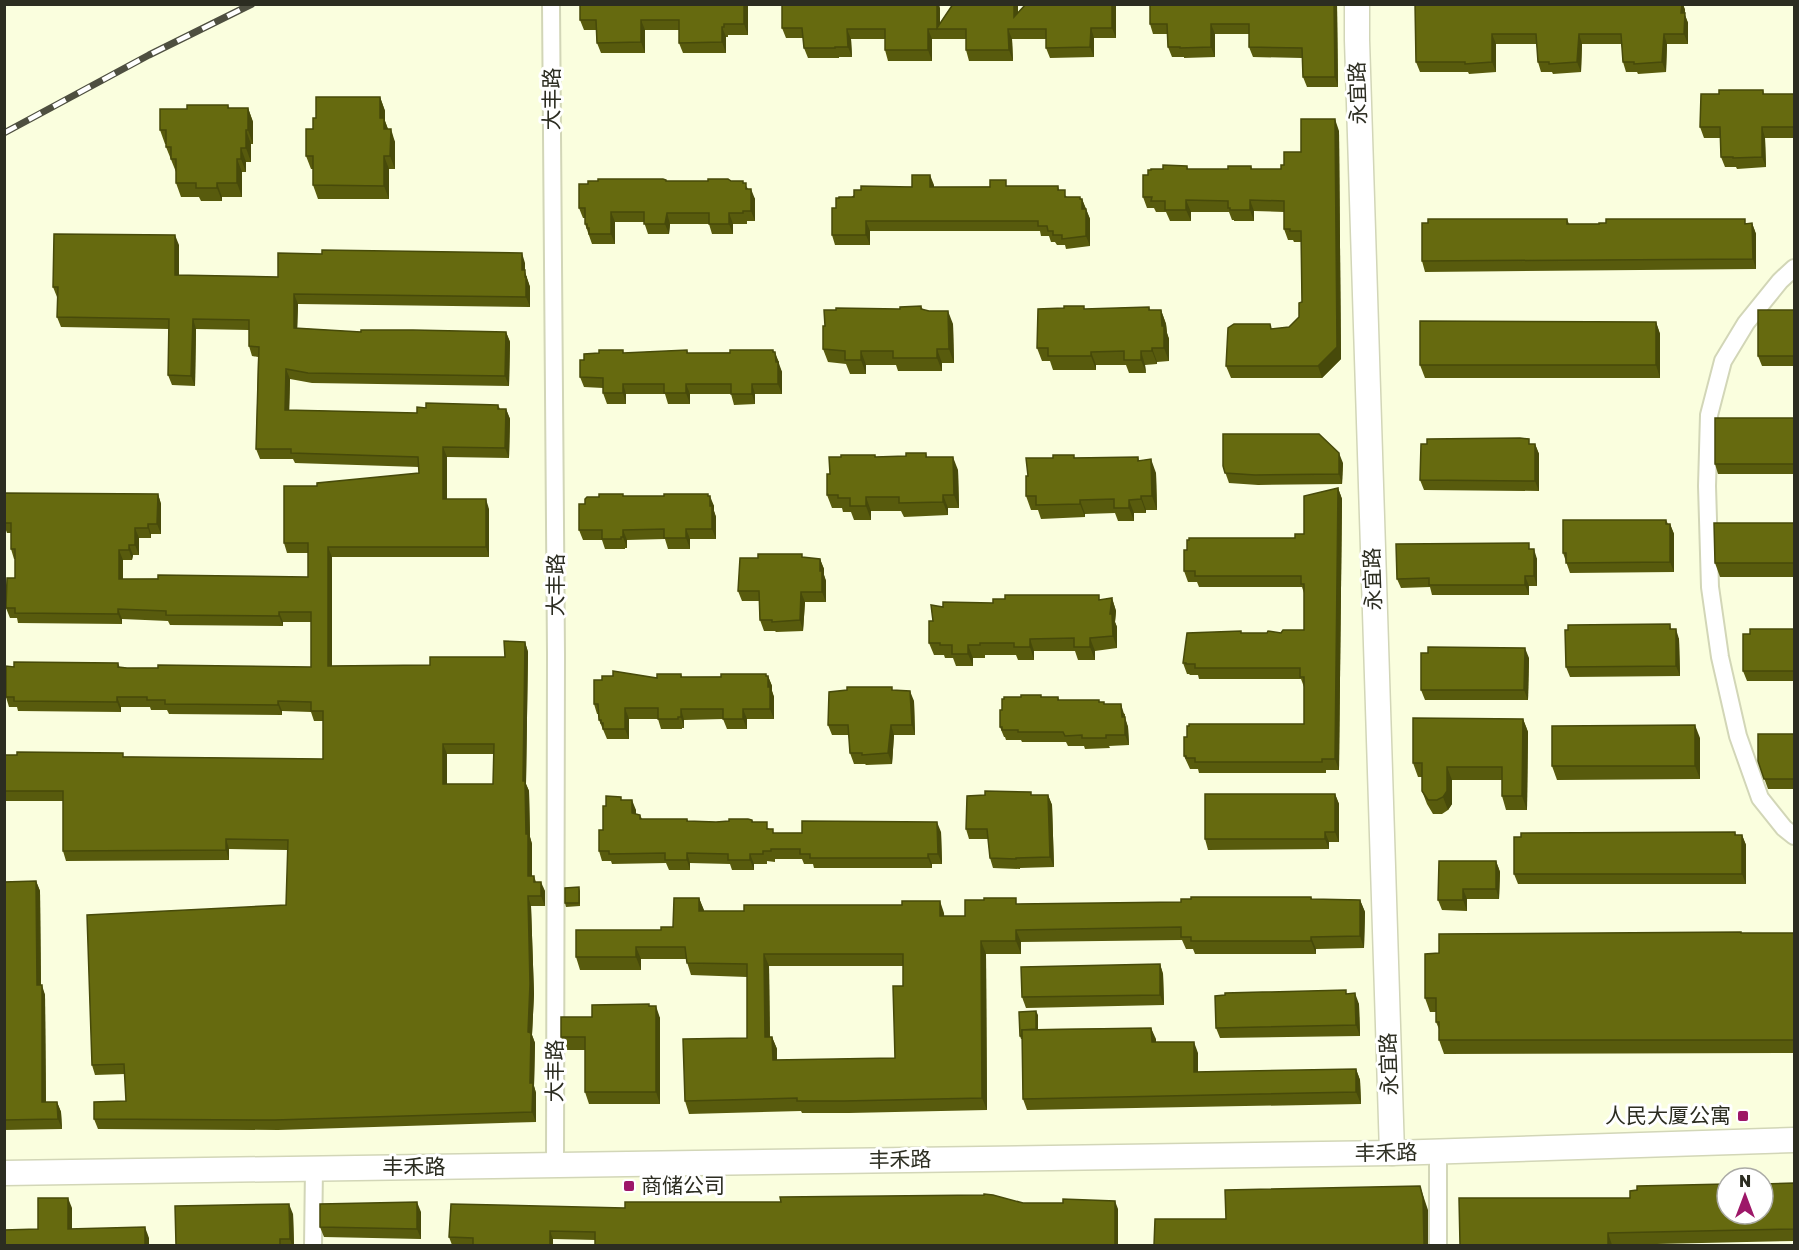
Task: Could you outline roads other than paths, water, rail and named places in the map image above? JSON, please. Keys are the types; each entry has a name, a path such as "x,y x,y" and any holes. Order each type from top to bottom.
{"main road":[{"name":"永宜路","path":"1357,4 1392,1153"},
{"name":"丰禾路","path":"4,1173 1392,1153 1794,1140"}],"street":[{"name":"大丰路","path":"551,4 556,654 555,1166"},
{"path":"1794,268 1780,280 1746,323 1723,361 1708,415 1707,486 1710,587 1720,657 1738,736 1760,798 1784,828 1794,836"},
{"path":"1438,1152 1438,1245"},
{"path":"313,1245 314,1167"}],"railway":[{"path":"4,133 149,55 252,4"}],"place":[{"name":"人民大厦公寓","path":"1743,1116"},
{"name":"商储公司","path":"629,1186"}]}
